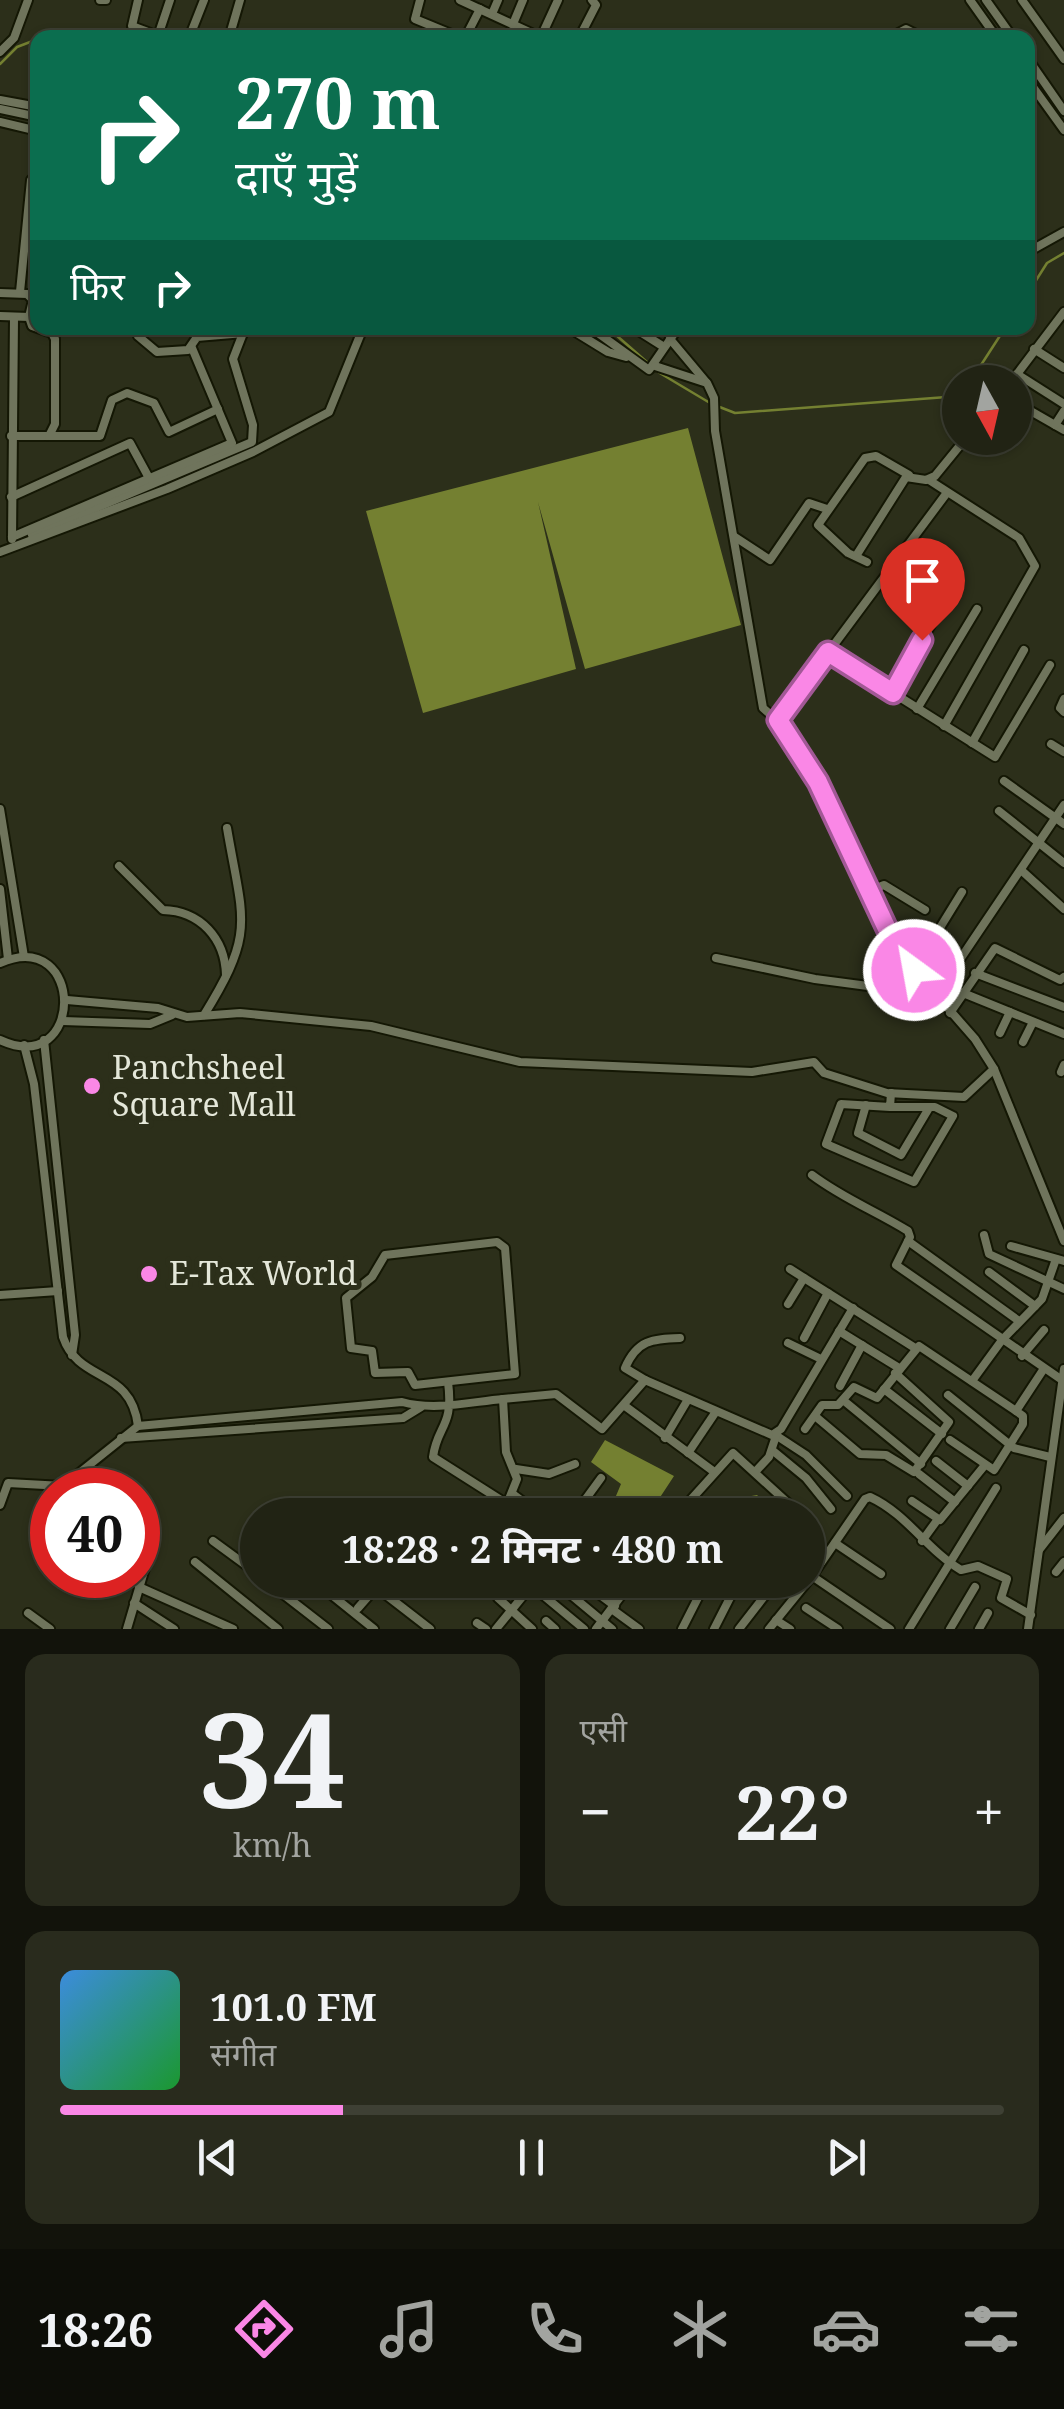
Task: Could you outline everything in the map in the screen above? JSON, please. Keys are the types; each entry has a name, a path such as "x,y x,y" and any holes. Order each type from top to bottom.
{"street":[{"path":"0,52 14,38 28,0"},
{"path":"138,0 132,26 142,30"},
{"path":"162,30 170,0"},
{"path":"192,30 204,0"},
{"path":"231,30 240,0"},
{"path":"420,0 415,19 443,30"},
{"path":"492,14 498,0"},
{"path":"513,24 523,0"},
{"path":"545,30 558,0"},
{"path":"583,30 596,5 592,0"},
{"path":"970,0 991,30"},
{"path":"986,0 1007,30"},
{"path":"1022,0 1064,58"},
{"path":"465,1 526,30"},
{"path":"468,30 480,9"},
{"path":"1035,68 1064,110"},
{"path":"1035,90 1064,130"},
{"path":"0,100 30,106"},
{"path":"0,109 30,115"},
{"path":"0,122 30,129"},
{"path":"20,292 30,180"},
{"path":"1035,248 1064,232"},
{"path":"0,293 20,292 30,298"},
{"path":"1023,365 1064,312"},
{"path":"30,313 30,320"},
{"path":"0,316 29,317"},
{"path":"12,540 14,318"},
{"path":"49,436 55,424 53,335"},
{"path":"138,335 157,352 192,348"},
{"path":"0,550 12,540 232,443 192,348 197,337 210,335"},
{"path":"12,540 246,448 255,434 234,359 242,335"},
{"path":"0,550 167,490 253,452 328,412 360,335"},
{"path":"580,335 608,352 707,383"},
{"path":"599,335 626,357"},
{"path":"649,335 667,343 707,383 762,702 818,782 897,950 994,1069 1064,1241"},
{"path":"652,368 673,335"},
{"path":"1034,349 1064,368"},
{"path":"1032,385 1064,407 1060,428 1032,412"},
{"path":"11,436 100,436 112,400 127,392 154,403 169,432 218,410"},
{"path":"12,497 130,443 148,478"},
{"path":"929,480 951,455"},
{"path":"867,562 819,530 827,509 870,456 929,480 1019,538 1034,566 944,726"},
{"path":"856,556 909,475"},
{"path":"778,720 946,494"},
{"path":"735,537 770,560 809,502 827,509"},
{"path":"893,693 952,587"},
{"path":"917,709 977,609"},
{"path":"972,743 1024,650"},
{"path":"828,652 995,757 1050,665"},
{"path":"1064,699 1060,708 1064,712"},
{"path":"1051,744 1064,752"},
{"path":"1004,782 1064,824"},
{"path":"936,995 1064,805"},
{"path":"0,809 24,958"},
{"path":"999,811 1064,863"},
{"path":"204,1016 238,958 244,926 227,828"},
{"path":"119,866 163,910 185,910 214,934 225,954 226,980"},
{"path":"1021,870 1064,909"},
{"path":"871,890 884,884 926,910"},
{"path":"0,889 4,961 24,958 53,970 67,1000 63,1021 44,1040 24,1046 0,1040"},
{"path":"914,970 962,892"},
{"path":"950,1013 994,948 1060,980 1064,977"},
{"path":"716,958 815,979 936,995"},
{"path":"975,973 1064,1007"},
{"path":"963,993 1064,1034"},
{"path":"67,1000 158,1008 172,1015 240,1013 371,1026 520,1062 752,1072 814,1062 824,1073 891,1094 968,1096 994,1069"},
{"path":"1000,1033 1010,1012"},
{"path":"63,1021 150,1024 165,1022 172,1015"},
{"path":"1024,1042 1033,1022"},
{"path":"44,1040 64,1337 72,1355 121,1385 136,1408 138,1426"},
{"path":"24,1046 34,1084 61,1284"},
{"path":"34,1084 47,1083"},
{"path":"890,1107 891,1094"},
{"path":"841,1104 866,1105 930,1108 953,1116 914,1182 826,1144 841,1104"},
{"path":"866,1105 858,1133 901,1155 930,1108"},
{"path":"812,1175 849,1203 864,1204 908,1231 896,1266 1062,1380"},
{"path":"984,1235 989,1254 1064,1289"},
{"path":"908,1240 1019,1321"},
{"path":"502,1244 515,1374 422,1384 412,1384 408,1372 402,1370 375,1373 372,1351 352,1348 346,1298 372,1277 386,1255 502,1244"},
{"path":"972,1381 1002,1340 1035,1306 1060,1260 1011,1246"},
{"path":"790,1268 916,1348 926,1348 1016,1411 1024,1421 994,1470 884,1389"},
{"path":"990,1272 1035,1306"},
{"path":"788,1304 804,1278"},
{"path":"0,1296 61,1284"},
{"path":"804,1338 828,1293"},
{"path":"756,1471 772,1450 777,1435 853,1308"},
{"path":"815,1416 860,1454 886,1455 914,1472 946,1437 948,1420 897,1371 839,1330"},
{"path":"1022,1356 1044,1330"},
{"path":"680,1338 648,1340 635,1349 625,1368 687,1401 777,1435 806,1455 847,1496"},
{"path":"788,1343 821,1360"},
{"path":"840,1386 862,1345"},
{"path":"805,1429 822,1406 836,1406 857,1386 874,1397 916,1348"},
{"path":"1028,1629 1064,1369"},
{"path":"1016,1411 1043,1370"},
{"path":"121,1438 403,1418 421,1408 556,1394 602,1429 644,1380"},
{"path":"448,1382 446,1430 433,1457 502,1503 514,1495"},
{"path":"421,1408 422,1384"},
{"path":"948,1395 1010,1444 1064,1456"},
{"path":"504,1399 506,1452 516,1469 514,1495"},
{"path":"843,1400 921,1464"},
{"path":"665,1438 687,1401"},
{"path":"0,1505 8,1483 63,1486 138,1426 402,1402 421,1408"},
{"path":"624,1406 713,1471"},
{"path":"688,1453 715,1413"},
{"path":"772,1450 806,1478 831,1509"},
{"path":"691,1498 733,1453 784,1498"},
{"path":"936,1461 968,1486"},
{"path":"516,1469 548,1474 575,1464"},
{"path":"922,1541 985,1465"},
{"path":"919,1474 955,1502"},
{"path":"586,1498 601,1478"},
{"path":"909,1629 996,1488"},
{"path":"514,1495 518,1498"},
{"path":"825,1557 864,1499 870,1498 903,1518 947,1562 961,1570 982,1567 1007,1579 1001,1598 1031,1615"},
{"path":"912,1500 938,1519"},
{"path":"1037,1552 1064,1518"},
{"path":"213,1541 240,1561"},
{"path":"835,1542 881,1574"},
{"path":"195,1562 278,1629"},
{"path":"1056,1572 1064,1562"},
{"path":"825,1585 890,1629"},
{"path":"950,1629 975,1587"},
{"path":"160,1596 232,1629"},
{"path":"126,1629 136,1598"},
{"path":"288,1598 328,1629"},
{"path":"335,1598 374,1629"},
{"path":"358,1608 367,1598"},
{"path":"389,1598 430,1629"},
{"path":"498,1598 532,1629"},
{"path":"496,1629 521,1598"},
{"path":"550,1598 584,1629"},
{"path":"571,1598 599,1626 612,1629"},
{"path":"602,1598 639,1629"},
{"path":"599,1626 621,1598"},
{"path":"682,1629 698,1598"},
{"path":"714,1629 730,1598"},
{"path":"738,1629 763,1598"},
{"path":"768,1629 794,1598"},
{"path":"134,1603 174,1629"},
{"path":"806,1608 838,1629"},
{"path":"28,1613 50,1629"},
{"path":"979,1629 988,1613"},
{"path":"546,1620 555,1629"},
{"path":"776,1620 790,1629"},
{"path":"478,1623 486,1629"}],"shaded area":[{"path":"688,428 741,625 585,669 538,502 576,669 423,713 366,511"},
{"path":"605,1440 674,1476 660,1498 615,1498 621,1484 591,1462"}],"waterway":[{"path":"0,64 17,47 30,42"},
{"path":"1035,282 1047,263 1064,253"},
{"path":"616,335 648,363"},
{"path":"981,365 1000,335"},
{"path":"653,369 710,403"},
{"path":"717,406 735,413 942,397"}],"place":[{"name":"Panchsheel Square Mall","path":"92,1086"},
{"name":"E-Tax World","path":"149,1274"}],"route":[{"path":"914,970 897,950 818,782 778,720 828,652 893,693 922,640"}]}
